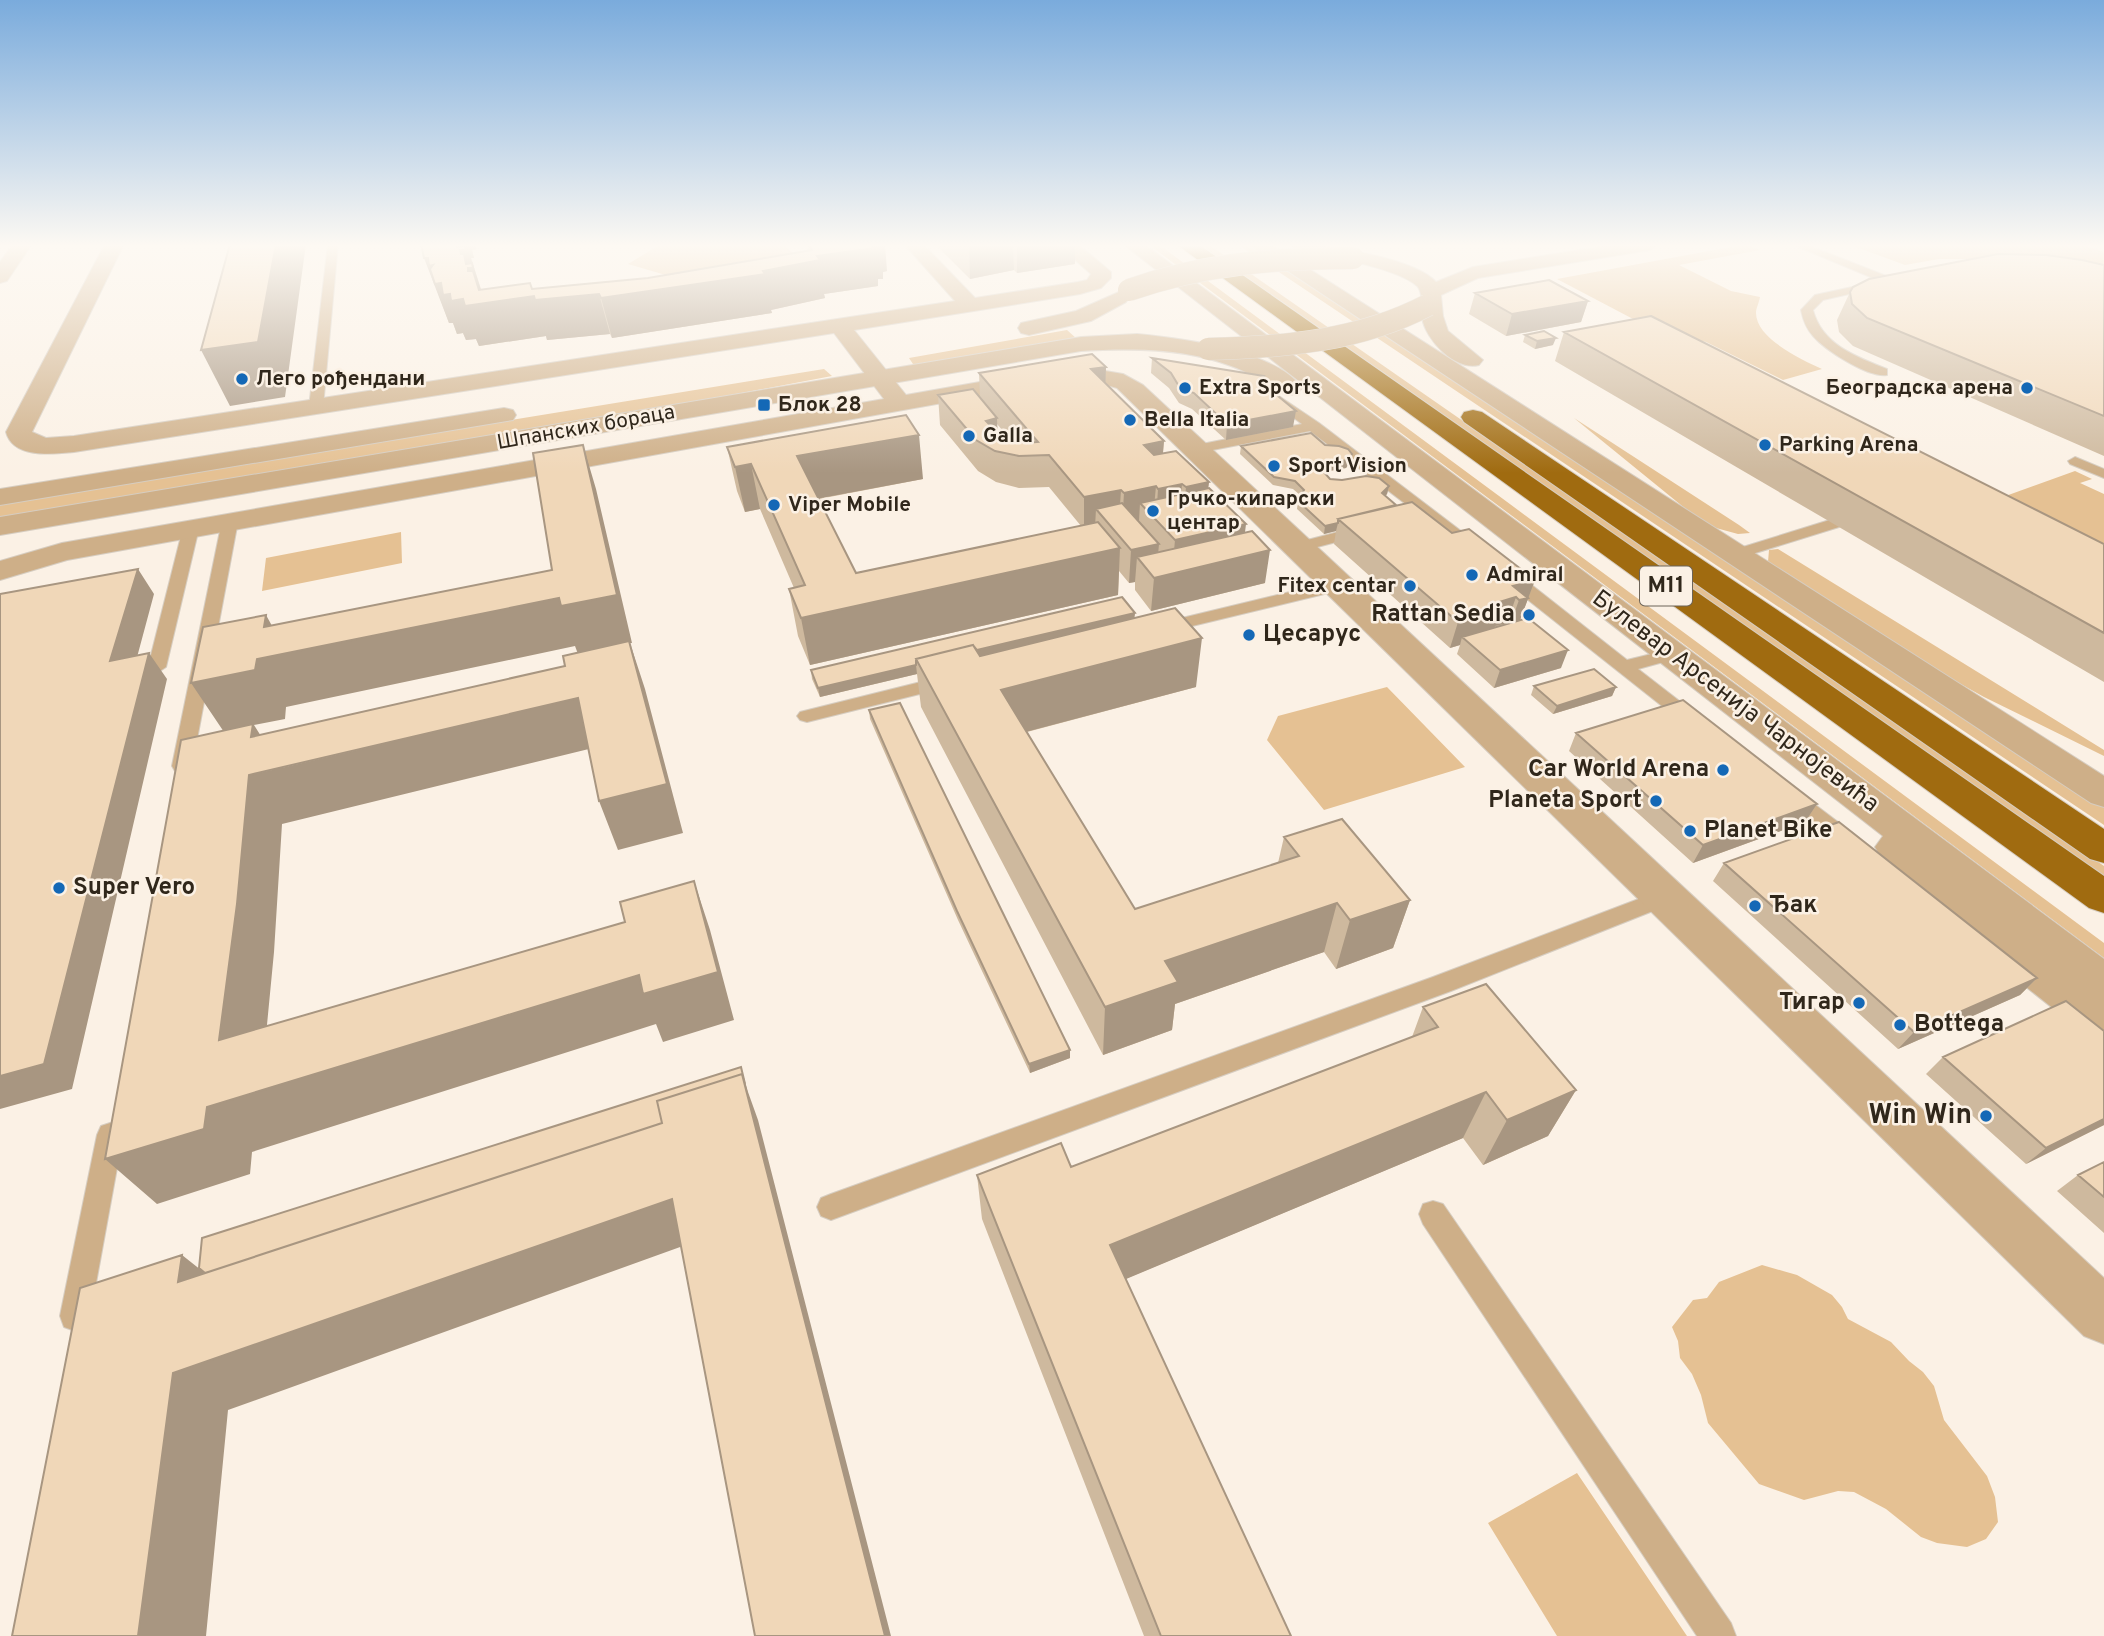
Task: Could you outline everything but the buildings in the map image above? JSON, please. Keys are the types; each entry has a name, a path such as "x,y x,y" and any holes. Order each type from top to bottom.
{"highway":[{"name":"Булевар Арсенија Чарнојевића","path":"1293,320 2104,897"},
{"name":"M11","path":"1332,320 2104,849"}],"street":[{"path":"75,320 19,432 20,437 30,444 47,447 877,320"},
{"path":"1012,330 1066,320"},
{"path":"1120,320 1153,339 1173,344"},
{"name":"Булевар Арсенија Чарнојевића","path":"1222,320 1519,538 2104,983"},
{"path":"1372,320 1649,497 2104,794"},
{"path":"8,526 348,484 890,390 1082,344 1138,341 1208,349 1262,346 1345,335 1397,320"},
{"path":"1435,320 1439,334 1451,348 1570,423 1614,457 1649,497"},
{"path":"840,326 852,357 890,390 1099,374 1128,385 2104,1316"},
{"path":"1208,349 1274,386 1415,485 1519,538"},
{"path":"852,357 888,351"},
{"path":"345,442 348,402"},
{"name":"Шпанских бораца","path":"0,496 521,412"},
{"path":"0,571 62,552 230,521 348,484"},
{"path":"1957,698 2031,729 2104,765"},
{"path":"1814,762 1944,899 2104,1023"}],"lane":[{"path":"316,407 325,320"},
{"path":"1808,320 1821,339 1882,372"},
{"path":"1274,386 1314,426 1431,514 1711,735"},
{"path":"1197,449 1314,426"},
{"path":"2074,461 2104,474"},
{"path":"1405,521 1431,514"},
{"path":"177,791 230,521"},
{"path":"1736,554 1833,524"},
{"path":"1298,547 1378,527"},
{"path":"157,667 191,528"},
{"path":"1141,634 1339,585"},
{"path":"1623,667 1672,654"},
{"path":"807,716 961,678"},
{"path":"1777,785 1863,853"},
{"path":"1916,896 2043,998"},
{"path":"831,1207 1430,989 1665,897"},
{"path":"71,1334 116,1107"},
{"path":"1433,1214 1718,1636"}],"shaded area":[{"path":"1250,320 1261,320 2104,943 2104,958"},
{"path":"1301,320 1318,320 2104,866 2104,887"},
{"path":"1351,320 1366,320 2104,807 2104,825"},
{"path":"1636,320 1757,320 1772,340 1822,369 1783,380 1706,342 1694,339 1673,340"},
{"path":"1067,330 1077,339 915,367 909,358"},
{"path":"824,369 832,376 688,403 0,519 0,503"},
{"path":"1574,418 1750,533 1738,534 1716,528 1692,514"},
{"path":"2075,471 2092,479 2080,483 2104,494 2104,561 1989,502"},
{"path":"401,532 402,563 262,591 266,558"},
{"path":"1778,549 2104,750 2104,756 1984,697 1932,668 1768,562 1769,550"},
{"path":"1387,687 1465,767 1324,810 1267,740 1278,716"},
{"path":"1762,1265 1797,1275 1832,1295 1848,1319 1891,1342 1923,1372 1934,1386 1944,1420 1987,1476 1995,1497 1998,1522 1986,1539 1967,1547 1937,1543 1921,1537 1886,1509 1854,1492 1838,1491 1804,1500 1759,1484 1708,1423 1692,1374 1680,1358 1678,1341 1672,1327 1693,1300 1707,1298 1719,1282"},
{"path":"1577,1473 1687,1636 1557,1636 1488,1523"}],"place":[{"name":"Лего рођендани","path":"242,379"},
{"name":"Extra Sports","path":"1185,388"},
{"name":"Београдска арена","path":"2027,388"},
{"name":"Блок 28","path":"764,405"},
{"name":"Bella Italia","path":"1130,420"},
{"name":"Galla","path":"969,436"},
{"name":"Parking Arena","path":"1765,445"},
{"name":"Sport Vision","path":"1274,466"},
{"name":"Viper Mobile","path":"774,505"},
{"name":"Грчко-кипарски центар","path":"1153,511"},
{"name":"Admiral","path":"1472,575"},
{"name":"Fitex centar","path":"1410,586"},
{"name":"Rattan Sedia","path":"1529,615"},
{"name":"Цесарус","path":"1249,635"},
{"name":"Car World Arena","path":"1723,770"},
{"name":"Planeta Sport","path":"1656,801"},
{"name":"Planet Bike","path":"1690,831"},
{"name":"Super Vero","path":"59,888"},
{"name":"Ђак","path":"1755,906"},
{"name":"Тигар","path":"1859,1003"},
{"name":"Bottega","path":"1900,1025"},
{"name":"Win Win","path":"1986,1116"}]}
